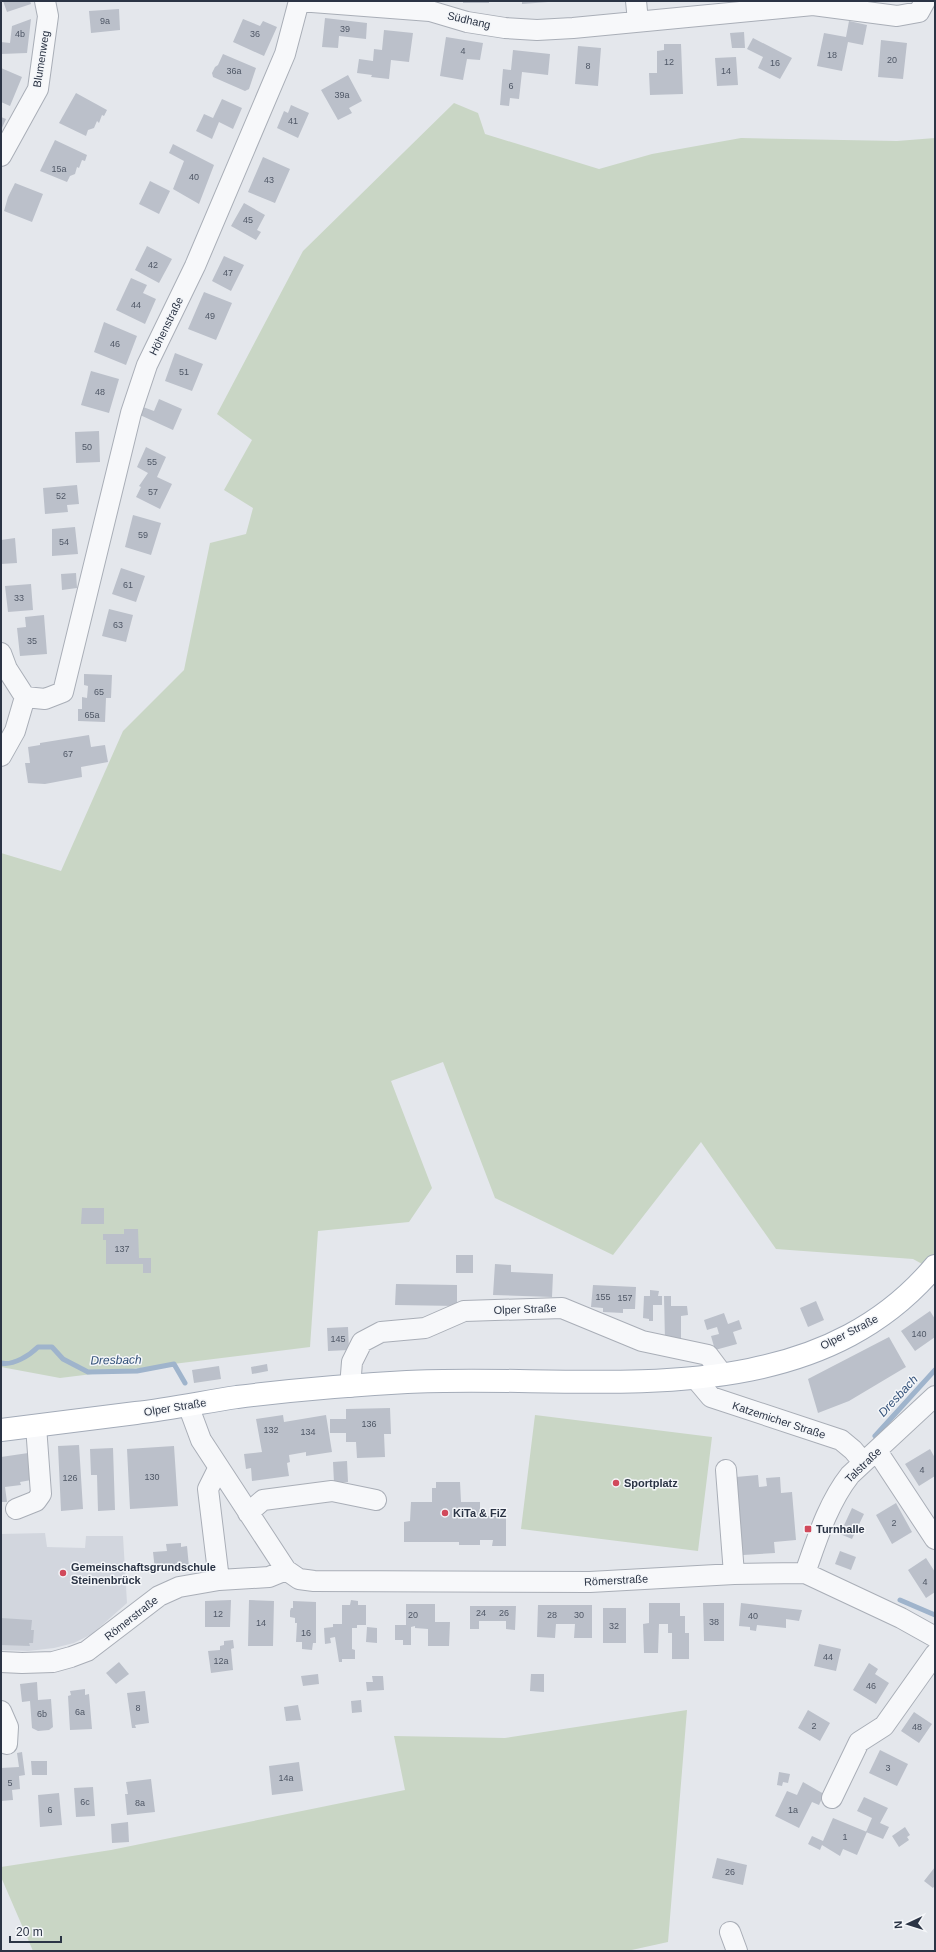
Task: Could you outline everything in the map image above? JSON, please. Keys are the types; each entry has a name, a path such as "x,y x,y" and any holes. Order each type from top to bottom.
{"main road":[{"name":"Olper Straße","path":"1,1430 239,1397 350,1387 458,1381 615,1382 723,1375 804,1355 847,1336 887,1312 922,1281 935,1266"}],"street":[{"name":"Blumenweg","path":"1,156 38,89 48,16 45,1"},
{"name":"Südhang","path":"299,1 430,11 467,22 504,28 573,28 813,3 897,16 919,12 925,1"},
{"name":"Höhenstraße","path":"25,697 45,699 63,692 131,413 147,365 195,266 285,54 299,1"},
{"path":"636,1 638,21"},
{"path":"1,653 6,669 25,697 15,731 1,756"},
{"name":"Olper Straße","path":"350,1387 352,1362 362,1342 381,1332 425,1328 464,1311 562,1308 642,1341 708,1356 723,1375"},
{"name":"Katzemicher Straße","path":"695,1378 711,1397 841,1440 853,1450 870,1457 935,1539"},
{"name":"Talstraße","path":"805,1573 829,1509 842,1485 935,1396"},
{"name":"Römerstraße","path":"188,1405 201,1440 218,1469 263,1533 286,1570 299,1579 314,1581 590,1582 734,1574 805,1573 894,1615 935,1637"},
{"path":"16,1509 36,1501 41,1494 36,1426"},
{"path":"218,1469 208,1489 219,1580"},
{"path":"726,1470 734,1574"},
{"path":"248,1513 263,1500 332,1491 376,1500"},
{"name":"Römerstraße","path":"1,1662 52,1662 87,1651 159,1596 179,1587 219,1580 269,1577 286,1570"},
{"path":"832,1798 859,1742 884,1726 935,1654"},
{"path":"1,1711 8,1727 7,1744"},
{"path":"730,1932 737,1951"}],"shaded area":[{"name":"Gemeinschaftsgrundschule Steinenbrück","path":"45,1533 47,1547 85,1548 86,1536 123,1536 127,1603 92,1634 74,1643 54,1648 28,1651 1,1650 1,1534"}],"green space":[{"path":"454,103 478,113 485,134 599,169 652,154 741,138 897,141 935,138 935,1271 913,1259 776,1249 701,1142 613,1255 495,1198 443,1062 391,1081 432,1188 409,1222 318,1231 310,1347 60,1378 1,1367 1,853 61,871 123,731 184,670 210,543 246,534 253,508 224,490 252,440 217,414 303,251"},
{"name":"Sportplatz","path":"535,1415 712,1437 698,1551 521,1529"},
{"path":"687,1710 668,1942 627,1951 33,1951 1,1877 1,1867 111,1850 405,1790 394,1736 505,1738"}],"building":[{"path":"3,1 30,1 31,4 7,12"},
{"path":"463,1 489,1 489,3 463,3"},
{"path":"522,1 548,1 548,2 522,4"},
{"path":"119,9 120,30 91,33 89,11"},
{"path":"325,18 367,23 366,39 339,36 338,48 322,47"},
{"path":"31,19 27,53 1,54 1,42 10,43 12,26"},
{"path":"243,19 260,26 263,21 277,27 264,56 233,42"},
{"path":"849,21 867,25 863,45 848,42 842,71 817,66 824,33 846,37"},
{"path":"384,30 413,33 409,62 391,60 389,79 371,77 372,75 357,73 359,59 373,61 374,49 382,50"},
{"path":"744,32 745,48 732,48 730,33"},
{"path":"446,37 483,43 480,60 467,59 463,80 440,76"},
{"path":"753,38 792,58 780,79 758,68 763,57 747,49"},
{"path":"881,40 907,43 903,79 878,77"},
{"path":"664,44 681,44 683,94 650,95 649,73 657,73 657,51 664,50"},
{"path":"578,46 601,48 598,86 575,84"},
{"path":"513,50 550,54 548,75 522,72 519,99 510,98 509,106 500,105 503,69 511,70"},
{"path":"223,54 256,68 249,89 245,91 213,77 212,73"},
{"path":"736,57 738,85 717,86 715,58"},
{"path":"1,68 22,77 10,106 1,102"},
{"path":"348,75 362,101 349,108 352,113 338,120 321,90"},
{"path":"76,93 107,110 104,116 102,115 99,123 97,121 94,128 88,130 86,136 59,123"},
{"path":"222,99 242,108 233,129 219,122 212,139 196,131 204,114 213,118"},
{"path":"291,105 309,113 298,138 277,128 284,111 288,113"},
{"path":"1,117 6,119 1,130"},
{"path":"55,140 87,155 85,161 82,160 79,168 77,167 75,174 70,176 67,182 40,171"},
{"path":"173,144 214,165 199,204 173,189 184,161 169,153"},
{"path":"263,157 290,169 275,203 248,192"},
{"path":"150,181 170,191 159,214 139,204"},
{"path":"15,183 43,194 32,222 4,211 8,197"},
{"path":"244,203 265,215 257,230 261,232 256,240 231,226"},
{"path":"147,246 172,259 159,283 135,270"},
{"path":"224,256 244,265 231,291 212,281"},
{"path":"131,278 147,285 143,293 156,299 145,324 116,310"},
{"path":"204,292 232,303 216,340 188,329"},
{"path":"104,322 137,336 126,365 94,352"},
{"path":"175,353 203,364 192,391 165,381"},
{"path":"91,371 119,379 109,413 81,405"},
{"path":"159,399 182,409 173,430 140,415 143,407 154,411"},
{"path":"99,431 100,462 76,463 75,432"},
{"path":"146,447 166,457 157,477 172,484 160,509 136,497 141,487 139,486 148,473 137,467"},
{"path":"77,485 79,504 67,505 68,512 45,514 43,488"},
{"path":"133,515 161,523 151,555 125,547"},
{"path":"75,527 78,554 52,556 52,529"},
{"path":"15,538 17,563 1,564 1,540"},
{"path":"121,568 145,576 136,602 112,594"},
{"path":"76,573 77,588 62,590 61,574"},
{"path":"31,584 33,610 8,612 5,586"},
{"path":"109,609 133,615 126,642 102,636"},
{"path":"44,615 47,654 20,656 17,628 26,627 25,617"},
{"path":"84,674 112,675 111,698 106,698 105,722 78,721 78,709 82,709 82,697 87,698 88,686 84,685"},
{"path":"89,735 91,747 105,745 108,762 81,767 82,777 45,784 28,783 25,763 30,763 28,747 40,745 40,743"},
{"path":"82,1208 104,1208 104,1224 81,1224"},
{"path":"124,1229 138,1229 139,1258 151,1258 151,1273 143,1273 143,1264 106,1264 106,1240 103,1240 103,1234 124,1234"},
{"path":"456,1255 473,1255 473,1273 456,1273"},
{"path":"495,1264 511,1265 511,1272 553,1274 552,1297 493,1295"},
{"path":"396,1284 457,1285 457,1306 395,1305"},
{"path":"593,1285 636,1287 635,1309 623,1309 623,1313 603,1312 603,1308 591,1307"},
{"path":"650,1290 659,1291 658,1296 662,1296 662,1305 653,1305 653,1321 643,1318 644,1296 650,1296"},
{"path":"664,1296 671,1296 671,1306 687,1306 688,1315 681,1316 681,1340 665,1341"},
{"path":"816,1301 824,1320 808,1327 800,1308"},
{"path":"930,1311 935,1319 935,1337 915,1351 901,1331"},
{"path":"724,1313 728,1324 739,1320 742,1329 733,1332 737,1344 715,1350 711,1336 719,1334 717,1327 707,1330 704,1320"},
{"path":"348,1327 349,1350 328,1351 327,1328"},
{"path":"889,1337 906,1367 849,1401 818,1413 808,1379"},
{"path":"267,1364 268,1371 252,1374 251,1367"},
{"path":"219,1366 221,1379 194,1383 192,1370"},
{"path":"390,1408 391,1434 384,1434 385,1457 357,1458 356,1442 346,1442 346,1433 330,1433 330,1419 346,1419 346,1409"},
{"path":"283,1415 284,1422 326,1415 332,1452 306,1456 306,1452 289,1455 290,1462 287,1463 289,1476 252,1481 251,1468 246,1469 244,1454 262,1452 256,1419"},
{"path":"79,1445 83,1509 61,1511 58,1446"},
{"path":"174,1446 178,1506 130,1509 127,1449"},
{"path":"113,1448 115,1510 98,1511 97,1475 91,1475 90,1449"},
{"path":"930,1449 935,1458 935,1476 919,1486 905,1464"},
{"path":"35,1452 37,1479 20,1482 21,1485 5,1487 7,1502 1,1502 1,1457"},
{"path":"347,1461 348,1482 334,1483 333,1462"},
{"path":"758,1475 759,1487 767,1486 766,1478 780,1477 781,1493 792,1492 796,1540 774,1542 775,1553 743,1555 736,1477"},
{"name":"KiTa & FiZ","path":"436,1482 460,1482 461,1502 480,1502 480,1516 492,1516 492,1511 506,1511 506,1546 492,1546 493,1540 480,1540 480,1545 459,1545 459,1542 404,1542 404,1522 410,1521 411,1502 432,1502 432,1488 436,1488"},
{"path":"896,1503 912,1532 892,1544 876,1515"},
{"path":"852,1508 864,1514 852,1539 840,1534"},
{"path":"181,1543 181,1547 187,1546 189,1567 155,1570 153,1552 167,1551 166,1544"},
{"path":"840,1551 856,1557 851,1570 835,1564"},
{"path":"926,1558 935,1572 935,1592 926,1598 908,1570"},
{"path":"231,1600 230,1627 205,1627 205,1601"},
{"path":"249,1600 274,1601 273,1646 248,1646"},
{"path":"351,1600 358,1601 358,1605 366,1605 366,1625 357,1625 357,1628 352,1628 352,1649 355,1650 355,1659 342,1659 342,1662 339,1662 335,1637 330,1638 331,1643 325,1644 324,1628 333,1627 333,1624 342,1624 342,1605 350,1605"},
{"path":"293,1601 316,1602 316,1643 313,1643 312,1650 302,1649 302,1642 296,1642 297,1623 295,1623 295,1618 290,1617 291,1608 293,1608"},
{"path":"649,1603 680,1603 680,1616 685,1616 685,1633 689,1633 689,1659 672,1659 672,1633 668,1633 668,1624 659,1624 658,1653 644,1653 643,1624 649,1623"},
{"path":"703,1603 724,1603 724,1641 704,1641"},
{"path":"741,1603 802,1610 799,1621 786,1619 786,1628 757,1625 756,1631 750,1630 750,1627 739,1626"},
{"path":"406,1604 435,1604 435,1622 450,1622 449,1646 428,1646 428,1629 415,1628 415,1626 411,1627 411,1645 403,1645 403,1640 395,1640 395,1625 406,1625"},
{"path":"538,1605 592,1605 592,1638 574,1638 575,1624 556,1624 555,1638 537,1637"},
{"path":"470,1606 516,1606 515,1630 506,1629 506,1621 479,1621 479,1629 470,1629"},
{"path":"603,1608 626,1608 626,1643 603,1643"},
{"path":"1,1618 32,1620 31,1630 34,1630 33,1643 29,1643 30,1646 1,1645"},
{"path":"367,1627 377,1628 377,1643 366,1642"},
{"path":"233,1640 234,1648 231,1649 233,1670 211,1673 208,1651 220,1650 220,1646 224,1645 224,1641"},
{"path":"819,1644 841,1649 836,1671 814,1666"},
{"path":"119,1662 129,1674 116,1684 106,1673"},
{"path":"869,1663 878,1669 875,1674 889,1683 876,1704 853,1690"},
{"path":"318,1674 319,1684 303,1686 301,1676"},
{"path":"531,1674 544,1674 544,1692 530,1691"},
{"path":"372,1676 383,1676 384,1690 367,1691 366,1682 373,1682"},
{"path":"37,1682 38,1700 51,1699 53,1727 49,1730 38,1731 32,1728 30,1701 22,1702 20,1684"},
{"path":"85,1689 85,1695 89,1694 92,1729 70,1730 68,1696 71,1695 70,1691"},
{"path":"145,1691 149,1723 135,1725 136,1728 132,1728 127,1693"},
{"path":"361,1700 362,1712 352,1713 351,1701"},
{"path":"298,1705 301,1720 286,1721 284,1707"},
{"path":"808,1710 830,1723 820,1741 798,1728"},
{"path":"914,1712 932,1724 919,1743 901,1731"},
{"path":"880,1750 908,1764 897,1786 869,1773"},
{"path":"22,1752 25,1775 19,1776 20,1789 12,1790 13,1800 1,1801 1,1768 19,1767 17,1753"},
{"path":"31,1761 47,1761 47,1775 32,1775"},
{"path":"299,1762 303,1791 272,1795 269,1766"},
{"path":"779,1772 790,1774 788,1783 783,1782 782,1786 777,1785"},
{"path":"151,1779 155,1812 127,1815 125,1794 128,1794 126,1782"},
{"path":"803,1782 824,1794 819,1805 812,1802 799,1828 775,1816 787,1791 797,1795"},
{"path":"93,1787 95,1816 76,1817 74,1788"},
{"path":"59,1793 62,1825 40,1827 38,1795"},
{"path":"864,1797 888,1808 880,1823 889,1827 883,1839 866,1832 872,1818 857,1811"},
{"path":"833,1818 867,1832 857,1855 843,1849 840,1856 822,1845 820,1850 808,1844 812,1836 823,1841"},
{"path":"128,1822 129,1842 112,1843 111,1824"},
{"path":"905,1827 910,1835 907,1837 909,1840 899,1847 892,1836"},
{"path":"717,1858 747,1865 743,1885 712,1878"},
{"path":"935,1867 935,1885 933,1888 924,1881"}],"waterway":[{"name":"Dresbach","path":"1,1363 6,1364 16,1361 31,1353 38,1347 52,1347 63,1359 88,1372 137,1371 174,1364 185,1383"},
{"name":"Dresbach","path":"875,1436 935,1370"},
{"path":"900,1600 935,1615"}],"place":[{"name":"Sportplatz","path":"616,1483"},
{"name":"KiTa & FiZ","path":"445,1513"},
{"name":"Turnhalle","path":"808,1529"},
{"name":"Gemeinschaftsgrundschule Steinenbrück","path":"63,1573"}]}
